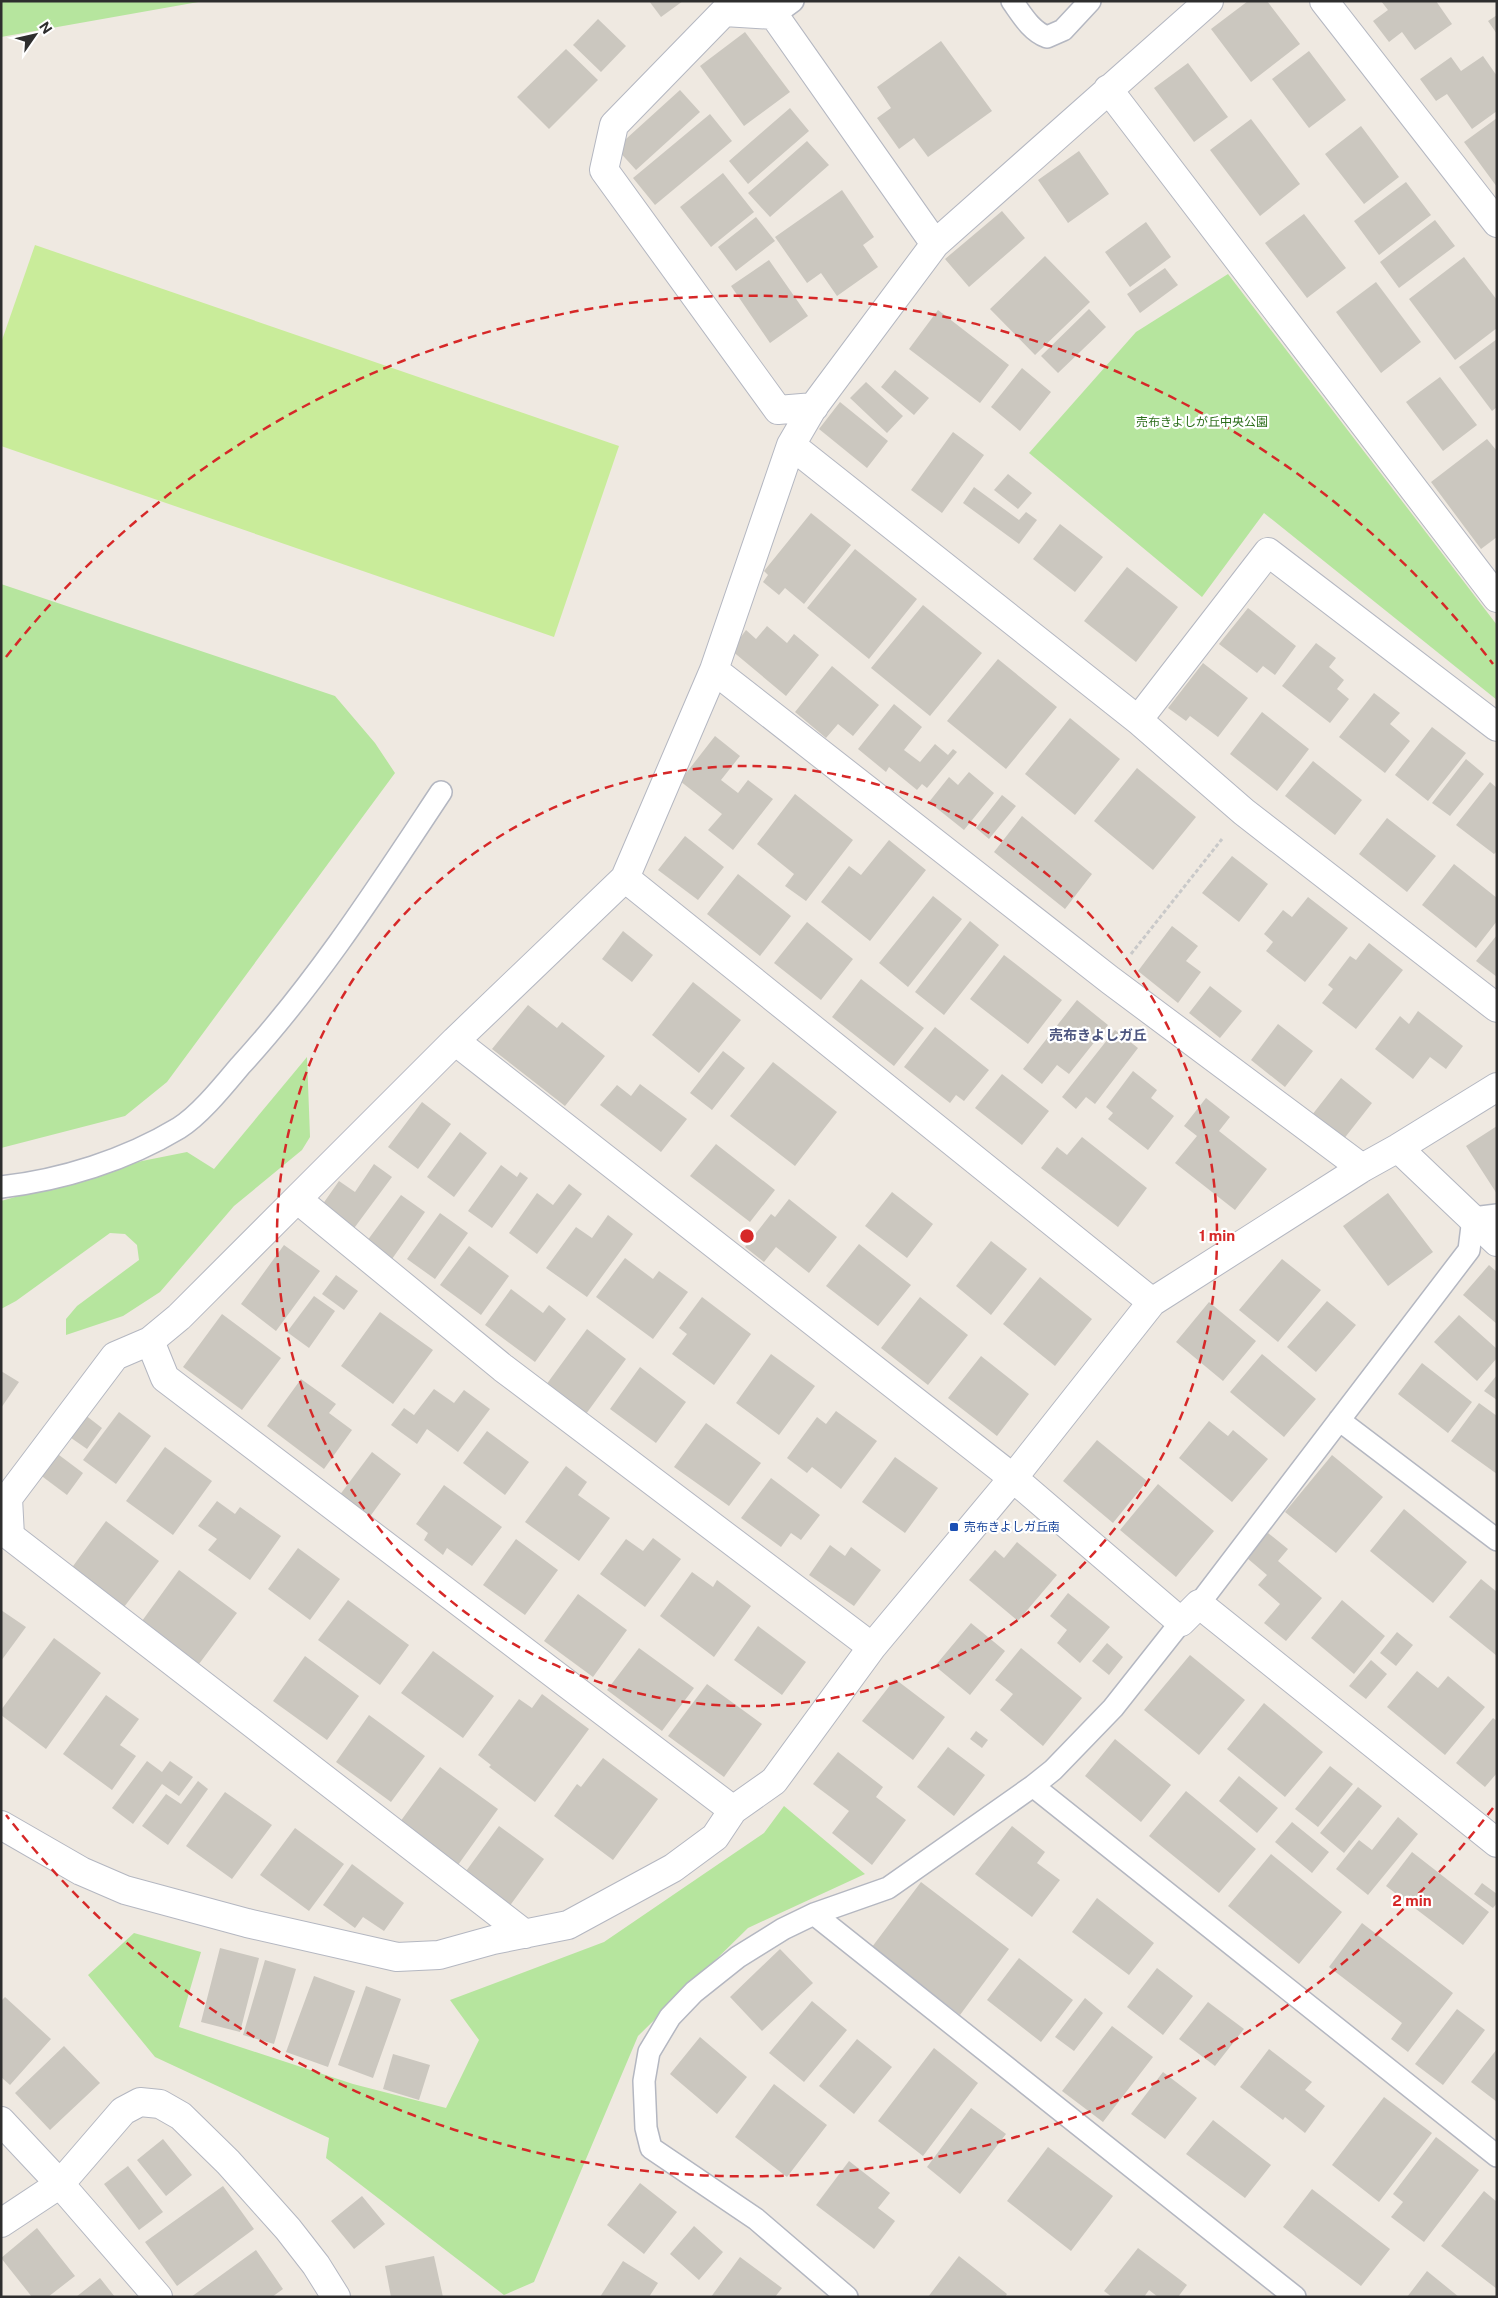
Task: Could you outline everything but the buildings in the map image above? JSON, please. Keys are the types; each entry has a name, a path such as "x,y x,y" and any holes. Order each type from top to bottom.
{"street":[{"path":"525,1934 10,1536 8,1498 115,1356 150,1341 179,1317 455,1041 625,878 714,670 790,445 814,406 935,244 1209,1"},
{"path":"1324,1 1497,223"},
{"path":"814,406 778,410 604,170 614,124 724,12 783,8 935,244"},
{"path":"1108,89 1497,598"},
{"path":"790,445 1138,720 1244,812 1497,1008"},
{"path":"1138,720 1268,552 1497,728"},
{"path":"714,670 1110,980 1362,1168"},
{"path":"625,878 1152,1302"},
{"path":"455,1041 1013,1478 1497,1843"},
{"path":"1,1825 81,1871 125,1890 247,1923 397,1957 439,1955 493,1940 568,1925 673,1868 715,1837 733,1810 774,1781 872,1647 1013,1478 1152,1302 1362,1168 1497,1087"},
{"path":"1398,1148 1485,1217 1497,1242"},
{"path":"297,1199 502,1368 872,1647"},
{"path":"150,1341 165,1378 733,1810"},
{"path":"1,2223 60,2184 123,2111 140,2102 160,2104 181,2116 228,2162 316,2265 336,2297"},
{"path":"1,2121 60,2184 158,2297"}],"lane":[{"path":"1012,1 1027,22 1039,34 1047,37 1064,30 1090,1"},
{"path":"1,1187 41,1182 120,1157 180,1127 216,1094 301,996 346,934 441,792"},
{"path":"848,2297 756,2219 651,2148 646,2128 644,2081 648,2052 670,2017 694,1992 738,1957 783,1929 814,1914 888,1888 1053,1770 1113,1708 1190,1613 1469,1250 1485,1217"},
{"path":"1339,1420 1497,1540"},
{"path":"1032,1786 1497,2156"},
{"path":"814,1914 1295,2297"}],"path":[{"path":"1110,980 1244,812"}],"green space":[{"path":"1,1 204,1 1,37"},
{"path":"35,245 619,446 554,637 1,446 1,343"},
{"name":"売布きよしが丘中央公園","path":"1228,274 1497,625 1497,700 1264,513 1202,597 1029,453 1136,332"},
{"path":"1,584 335,696 375,743 395,773 167,1082 125,1116 1,1148"},
{"path":"307,1057 310,1137 302,1150 234,1206 160,1292 123,1316 66,1335 66,1319 77,1306 139,1260 137,1245 125,1234 110,1233 16,1301 1,1309 1,1201 142,1161 187,1152 214,1169"},
{"path":"784,1806 865,1874 748,1928 638,2036 534,2282 504,2295 326,2158 329,2138 155,2057 88,1975 134,1933 201,1952 179,2027 353,2084 446,2108 479,2040 450,2000 604,1942 764,1833"}],"place":[{"name":"売布きよしガ丘南","path":"954,1527"}],"district":[{"name":"売布きよしガ丘","path":"1098,1035"}]}
